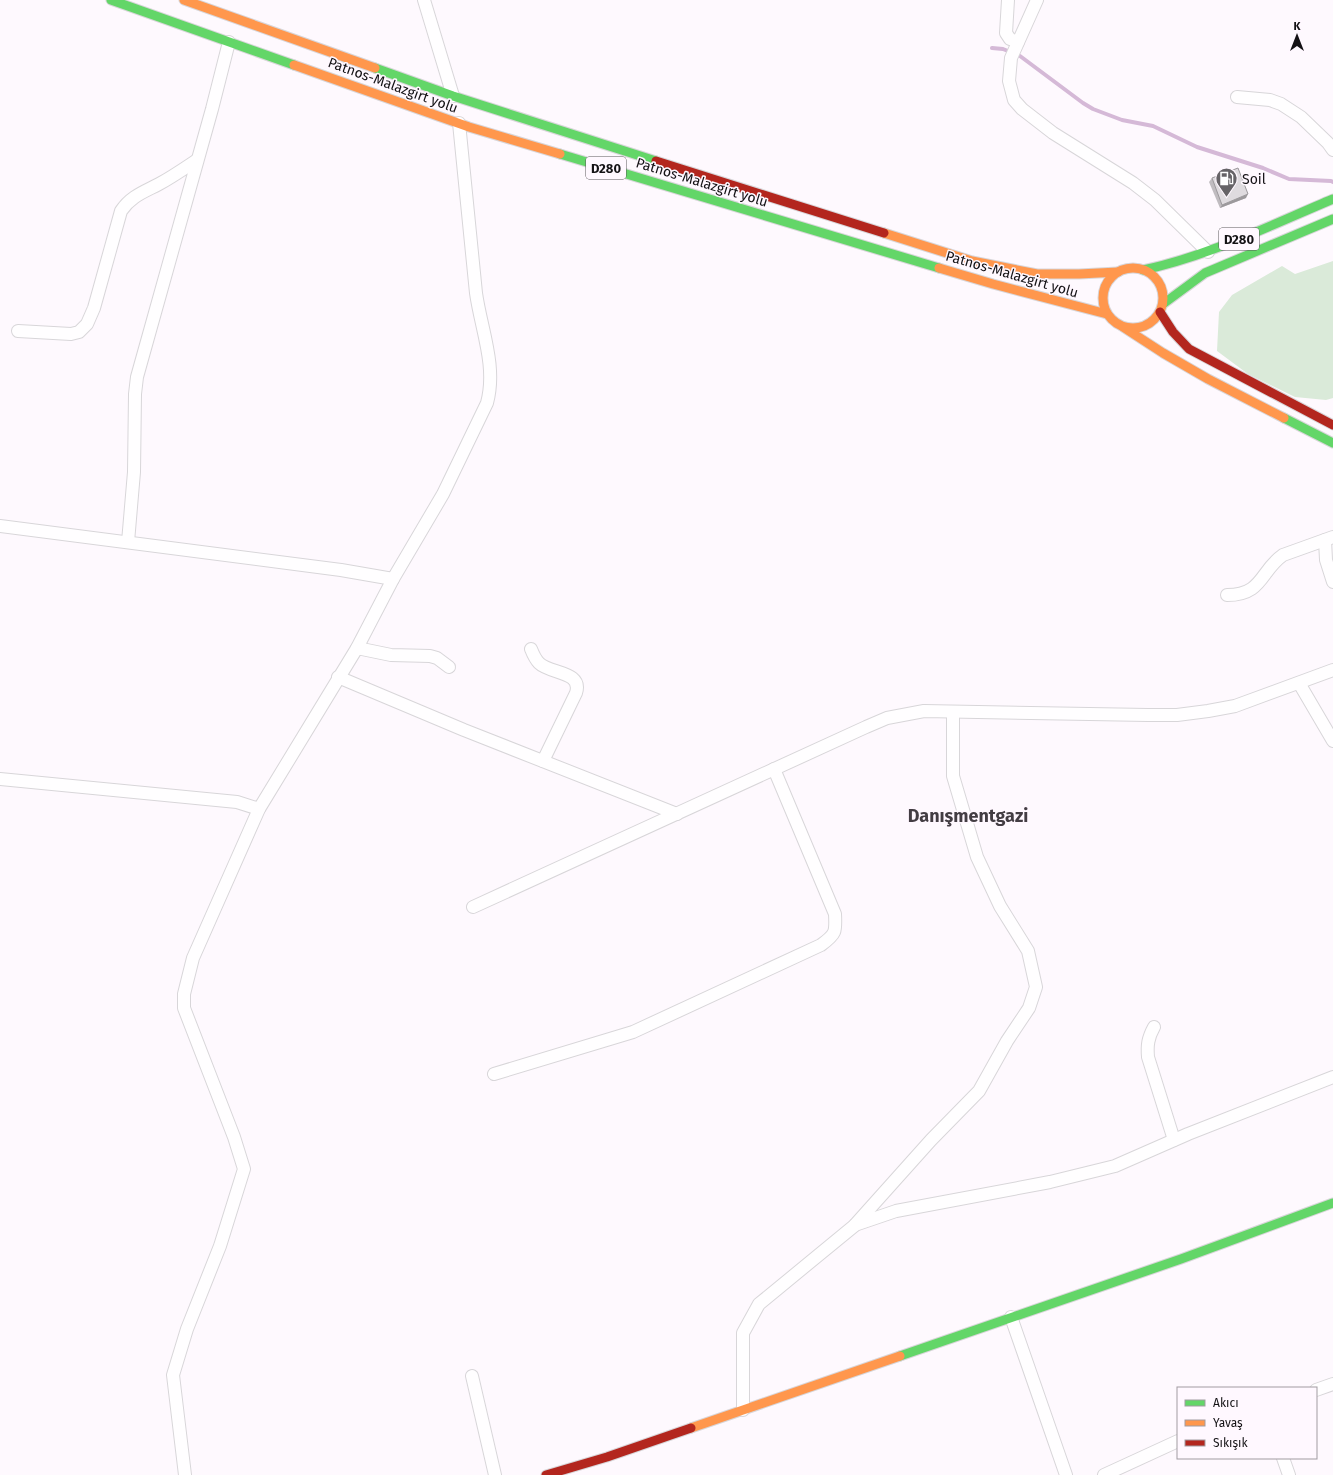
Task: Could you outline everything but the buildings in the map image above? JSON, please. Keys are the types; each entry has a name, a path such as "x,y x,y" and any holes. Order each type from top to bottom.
{"main road":[{"name":"Patnos-Malazgirt yolu","path":"111,0 459,123 992,284 1107,314"},
{"name":"D280","path":"184,0 453,96 972,261 1037,274 1118,272 1126,269 1135,268 1143,270 1171,264 1208,252 1333,199"},
{"name":"D280","path":"1107,314 1112,320 1123,327 1132,328 1148,324 1155,319 1161,308 1205,273 1333,219"},
{"path":"1143,270 1157,280 1161,287 1163,295 1161,308 1168,327 1177,339 1189,349 1333,425"},
{"path":"1107,314 1103,305 1104,291 1110,278 1118,272"},
{"path":"1123,327 1208,379 1333,443"},
{"path":"546,1475 607,1457 743,1410 1181,1258 1333,1203"}],"street":[{"path":"424,0 453,96"},
{"path":"1008,0 1006,33 1014,49"},
{"path":"1037,0 1014,49 1009,81 1014,100 1022,109 1053,132 1133,183 1155,200 1208,252"},
{"path":"128,542 134,472 135,394 137,377 212,109 229,42"},
{"path":"1237,97 1270,100 1281,104 1302,117 1333,150"},
{"path":"185,1475 173,1375 186,1330 220,1246 244,1169 234,1137 184,1008 184,994 193,958 259,809 357,648 393,579 443,494 487,403 490,391 490,360 477,294 459,123"},
{"path":"18,331 71,334 79,332 87,324 94,308 121,211 126,203 134,197 160,184 197,160"},
{"path":"0,526 341,570 393,579"},
{"path":"1227,594 1237,594 1257,585 1277,559 1283,555 1329,539 1326,560 1333,582"},
{"path":"357,648 391,655 430,656 437,658 449,667"},
{"path":"531,649 540,663 572,678 577,682 576,694 543,761"},
{"path":"473,907 887,718 924,711 1177,715 1235,706 1333,670"},
{"path":"338,677 464,730 677,814"},
{"path":"1299,683 1333,740"},
{"path":"743,1410 743,1333 759,1304 854,1226 931,1140 979,1091 1007,1041 1029,1008 1036,987 1028,951 1000,906 978,857 953,776 953,712"},
{"path":"494,1074 633,1032 821,945 833,936 836,927 835,914 774,769"},
{"path":"0,779 237,802 259,809"},
{"path":"1154,1027 1149,1036 1147,1045 1148,1056 1174,1140"},
{"path":"854,1226 896,1211 1050,1182 1115,1166 1174,1140 1333,1077"},
{"path":"1011,1317 1066,1475"},
{"path":"472,1376 495,1475"},
{"path":"1317,1390 1333,1384"},
{"path":"1104,1475 1177,1441"},
{"path":"1283,1459 1289,1475"}],"green space":[{"path":"1333,261 1333,398 1326,400 1295,397 1248,374 1217,351 1219,312 1232,295 1282,266 1295,274"}],"waterway":[{"path":"992,48 1003,49 1020,56 1093,109 1122,120 1153,126 1197,147 1263,168 1289,179 1333,182"}],"traffic: fast":[{"path":"111,0 294,65"},
{"path":"375,68 453,96 656,161"},
{"path":"560,154 939,268"},
{"path":"1143,270 1192,257 1333,199"},
{"path":"1163,304 1205,273 1333,219"},
{"path":"1284,418 1333,443"},
{"path":"900,1356 1181,1259 1333,1203"}],"traffic: slow":[{"path":"184,0 375,68"},
{"path":"294,65 469,127 560,154"},
{"path":"884,233 972,261 1037,274 1118,272"},
{"path":"939,268 1107,314"},
{"path":"1133,268 1150,273 1158,281 1163,298 1158,315 1150,323 1133,328 1116,323 1108,315 1103,298 1108,281 1116,273 1133,268"},
{"path":"1123,327 1163,353 1208,379 1284,418"},
{"path":"691,1428 900,1356"}],"traffic: jam":[{"path":"656,161 884,233"},
{"path":"1160,312 1173,332 1189,349 1333,425"},
{"path":"546,1475 607,1457 691,1428"}],"place":[{"name":"Soil","path":"1226,198"}],"district":[{"name":"Danışmentgazi","path":"968,816"}]}
